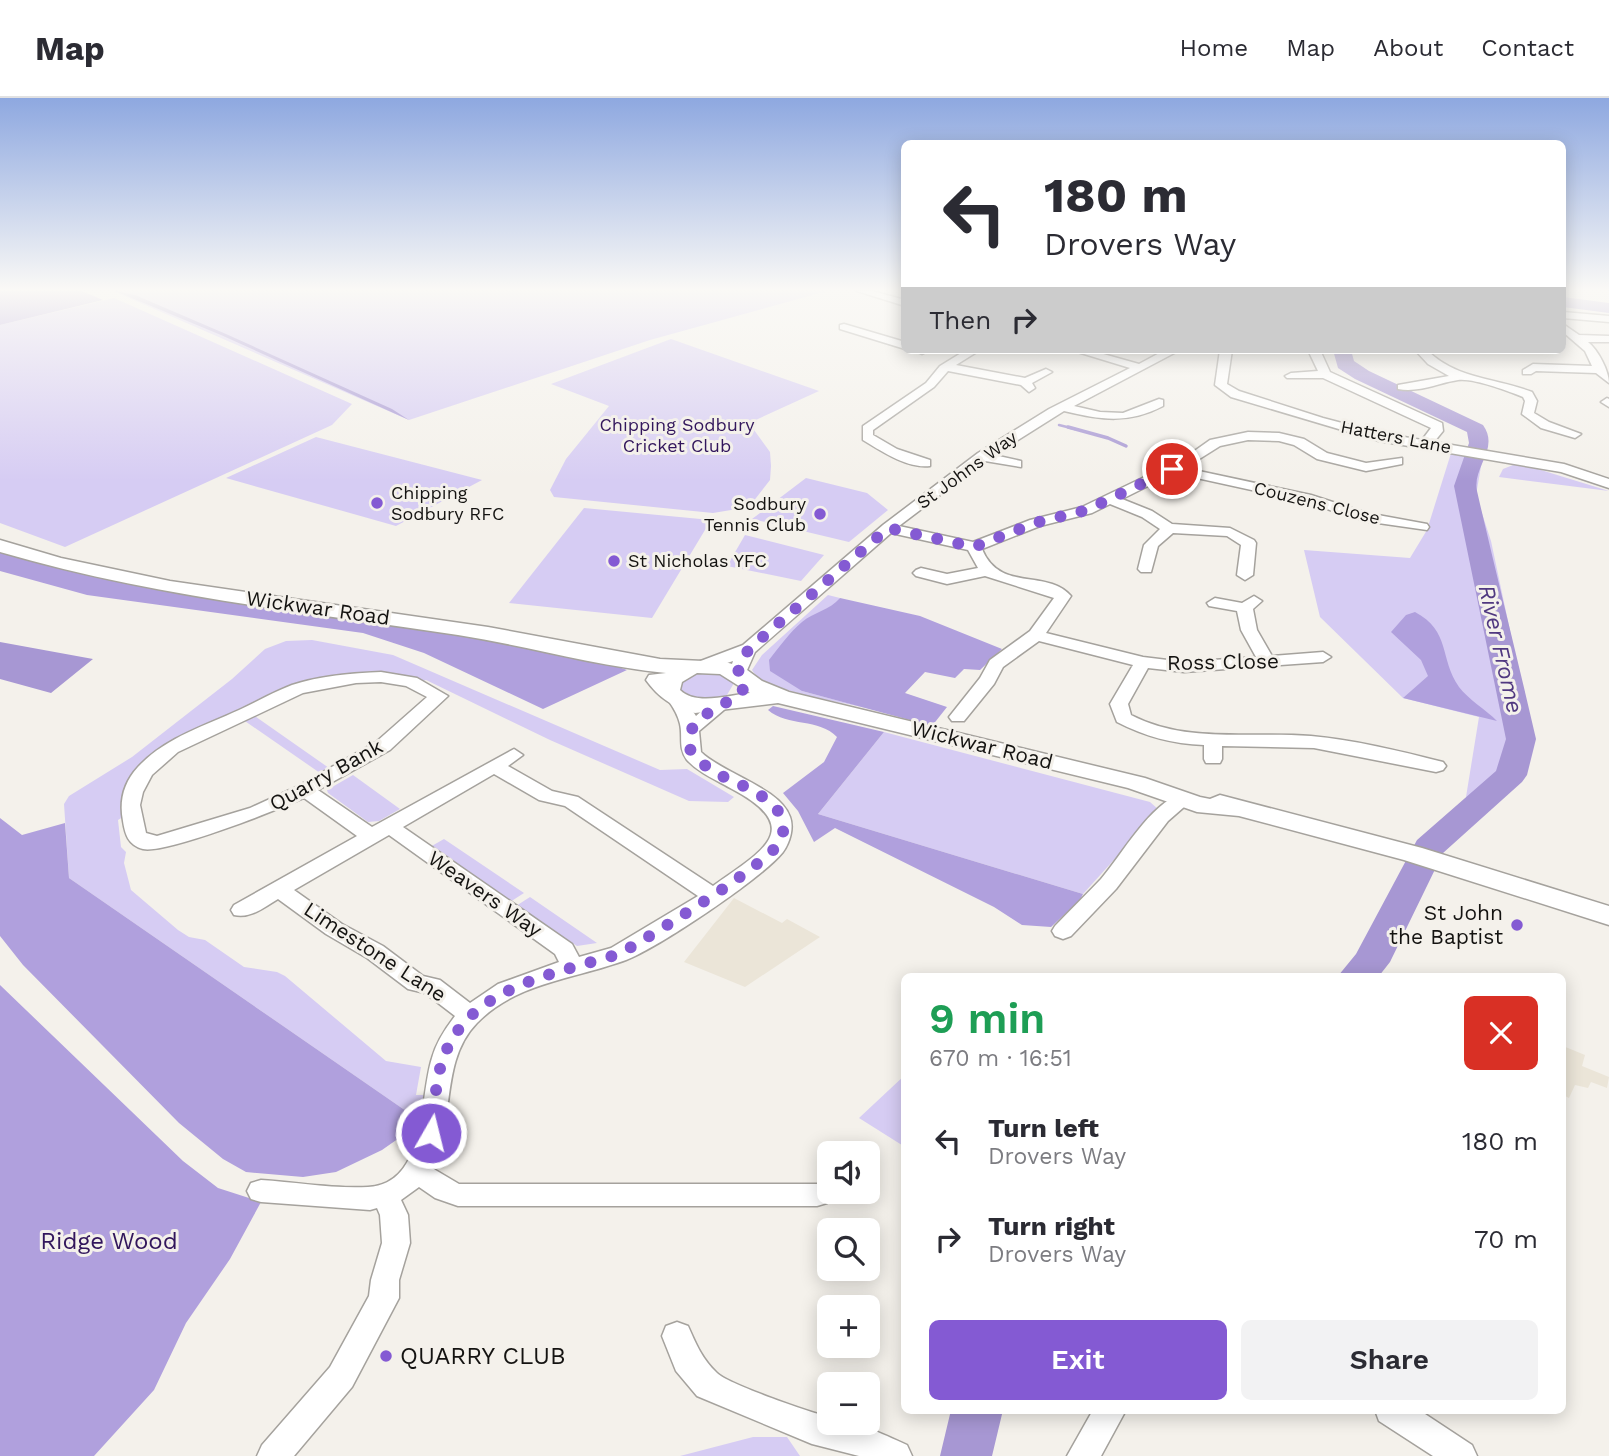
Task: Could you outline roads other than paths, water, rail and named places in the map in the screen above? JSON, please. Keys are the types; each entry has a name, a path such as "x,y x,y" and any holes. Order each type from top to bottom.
{"main road":[{"name":"Wickwar Road","path":"0,546 113,575 246,598 496,635 638,664 724,667 734,690"},
{"name":"Wickwar Road","path":"638,664 673,695 695,706 734,690 781,697 1136,783 1209,807 1235,809 1413,854 1609,916"},
{"path":"673,695 674,677 697,667"}],"street":[{"path":"925,463 901,456 872,442 867,437 867,429 930,385 946,367 967,354"},
{"path":"1093,354 1138,367"},
{"name":"St Johns Way","path":"734,690 740,663 749,649 888,528 983,456 1062,407 1165,354"},
{"name":"Hatters Lane","path":"1225,354 1221,385 1235,394 1328,424 1564,468 1609,485"},
{"path":"1316,354 1325,374"},
{"path":"1426,354 1435,366 1459,376 1501,384 1528,395 1531,401 1528,414 1541,427 1575,434"},
{"path":"1592,354 1599,370 1609,380"},
{"path":"946,367 1027,385 1046,372"},
{"path":"1527,372 1533,368 1599,370"},
{"path":"1288,377 1325,374 1438,426 1437,431 1425,444"},
{"path":"1407,384 1459,376"},
{"path":"1062,407 1097,416 1127,417 1159,403"},
{"path":"888,528 974,547 1035,523 1066,517 1110,499 1172,469 1215,443 1243,436 1291,440 1322,456 1366,467 1396,461"},
{"path":"901,456 915,447"},
{"path":"983,456 1022,461 1003,471"},
{"name":"Couzens Close","path":"1172,469 1231,479 1306,498 1350,513 1387,518 1422,527"},
{"path":"1110,499 1147,514 1169,528 1230,532 1241,536 1250,543 1245,575"},
{"path":"1146,569 1151,545 1169,528"},
{"path":"958,717 988,680 996,664 1036,635 1063,596 1013,582 987,571 976,556 974,547"},
{"path":"921,573 947,579 987,571"},
{"path":"1215,603 1250,604 1248,632 1268,662"},
{"name":"Ross Close","path":"1036,635 1143,662 1184,667 1268,662 1313,663"},
{"name":"St Johns Way","path":"697,667 749,649"},
{"name":"Ross Close","path":"1143,662 1119,704 1123,718 1139,727 1213,750 1284,739 1355,757 1436,766"},
{"path":"967,675 988,680"},
{"name":"Quarry Bank","path":"381,677 411,682 439,696 383,746 305,790 257,812 158,842 146,843 136,836 130,804 144,772 171,748 288,692 323,682 381,677"},
{"path":"691,730 734,690"},
{"path":"261,1191 349,1199 385,1196 403,1186 417,1172 424,1159 431,1133 440,1069 454,1035 471,1017 493,998 518,984 633,946 712,895 775,848 782,839 783,826 774,806 696,759 690,749 691,730 673,695"},
{"path":"242,910 514,755"},
{"path":"494,766 546,796 571,801 712,895"},
{"name":"Weavers Way","path":"305,790 380,831 564,949 573,968"},
{"path":"1063,931 1150,834 1178,816 1182,800"},
{"name":"Limestone Lane","path":"279,889 416,983 432,986 471,1017"},
{"path":"417,1172 458,1195 817,1195"},
{"path":"273,1456 341,1377 384,1298 385,1280 396,1243 394,1215 385,1196"},
{"path":"677,1336 687,1361 708,1386 812,1429 856,1438 896,1456"},
{"path":"1083,1456 1109,1414"},
{"path":"1396,1414 1461,1456"}],"waterway":[{"name":"River Frome","path":"1343,354 1345,364 1362,375 1476,429 1480,443 1465,486 1521,739 1511,775 1429,848 1371,962 1360,973"},
{"path":"1059,425 1075,429"},
{"path":"1068,427 1126,446"},
{"name":"River Frome","path":"966,1456 976,1414"}],"place":[{"name":"Chipping Sodbury RFC","path":"377,503"},
{"name":"Sodbury Tennis Club","path":"820,514"},
{"name":"St Nicholas YFC","path":"614,561"},
{"name":"St John the Baptist","path":"1517,925"},
{"name":"QUARRY CLUB","path":"386,1356"}],"park label":[{"name":"Chipping Sodbury Cricket Club","path":"677,435"},
{"name":"Ridge Wood","path":"109,1241"}]}
